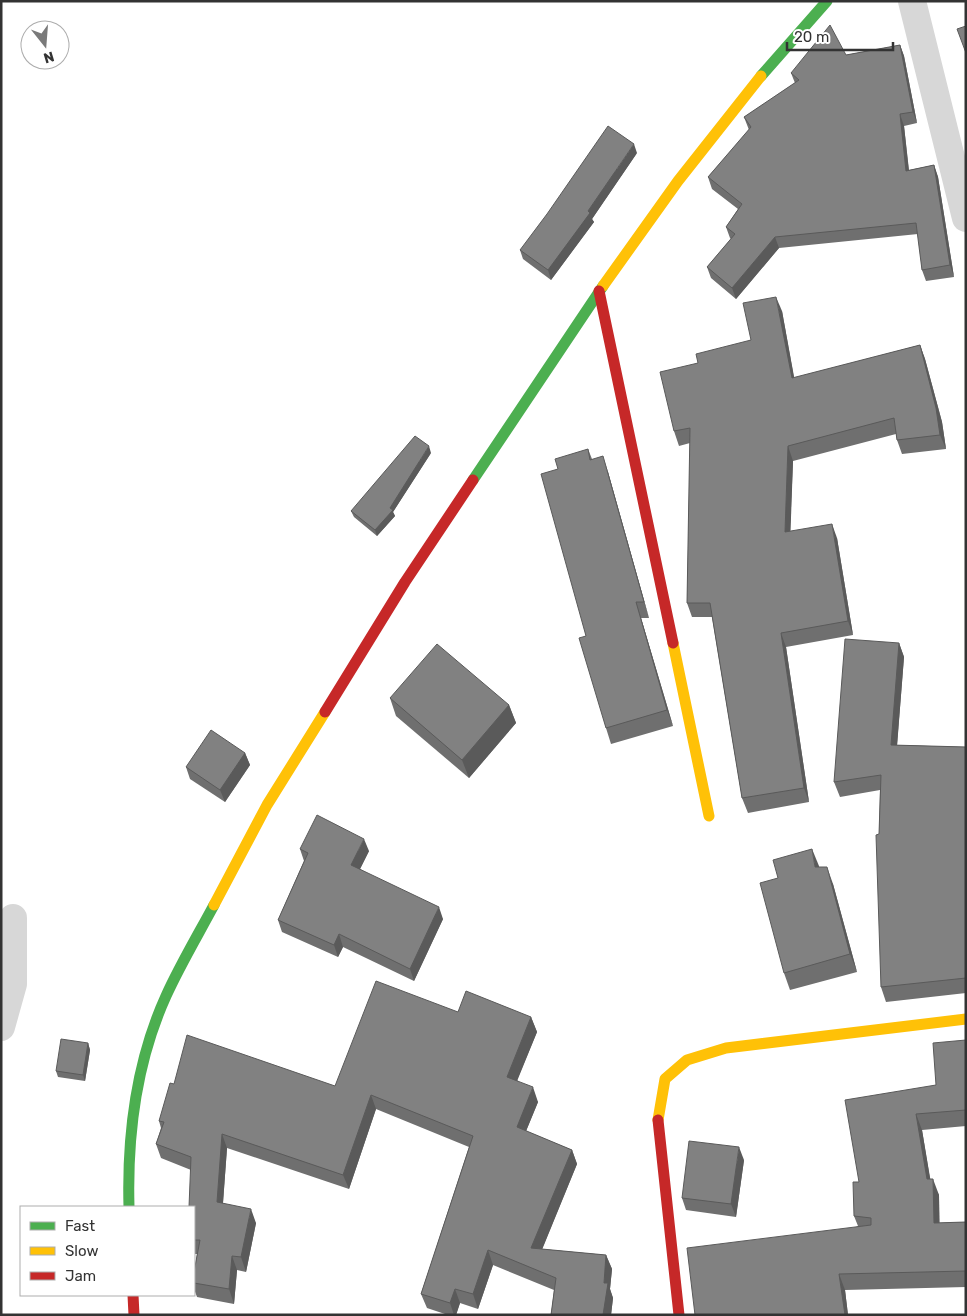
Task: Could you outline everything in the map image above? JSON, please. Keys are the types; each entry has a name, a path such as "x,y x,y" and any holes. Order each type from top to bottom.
{"main road":[{"path":"129,1206 128,1176 134,1106 144,1056 166,996 267,805 405,582 599,291 690,165 764,72 828,1"},
{"path":"599,291 709,816"},
{"path":"679,1315 657,1114 665,1079 687,1060 726,1048 966,1019"},
{"path":"133,1296 134,1315"}],"street":[{"path":"912,1 966,218"},
{"path":"1,1027 13,984 13,918"}],"building":[{"path":"830,25 846,55 900,45 913,112 900,114 906,171 934,165 950,265 922,270 916,223 775,237 732,288 707,267 735,234 726,227 742,204 708,177 751,127 744,117 799,80 791,73"},
{"path":"966,26 966,53 957,29"},
{"path":"608,126 634,144 588,211 590,213 548,270 520,250"},
{"path":"776,297 792,378 920,345 936,408 940,435 897,440 894,418 788,446 785,532 832,524 848,621 781,633 804,788 742,798 710,603 687,603 690,428 674,431 660,372 698,363 696,354 751,340 743,303"},
{"path":"415,436 429,446 390,508 393,510 375,530 351,511"},
{"path":"588,449 590,460 603,456 644,602 636,602 667,710 606,728 579,638 586,636 541,474 558,469 555,459"},
{"path":"845,639 899,643 891,745 966,747 966,978 881,987 876,835 879,834 881,775 834,782"},
{"path":"437,644 509,705 462,760 390,698"},
{"path":"211,730 245,753 220,790 186,767"},
{"path":"317,815 364,839 351,865 439,907 410,969 339,934 334,945 278,920 308,853 300,849"},
{"path":"812,849 815,867 827,867 850,954 784,973 760,883 778,878 773,860"},
{"path":"376,981 458,1012 466,991 531,1017 507,1077 533,1087 517,1127 572,1150 531,1248 606,1255 604,1283 608,1283 603,1315 551,1315 556,1278 488,1250 473,1294 455,1289 450,1303 421,1294 473,1136 371,1095 343,1175 222,1134 217,1202 251,1209 241,1257 232,1256 229,1289 195,1283 195,1267 200,1240 195,1240 195,1206 189,1206 191,1157 156,1144 164,1122 159,1121 170,1083 174,1084 187,1035 335,1086"},
{"path":"61,1039 88,1043 83,1075 56,1071"},
{"path":"966,1040 966,1110 916,1114 927,1179 933,1179 934,1223 966,1222 966,1271 839,1274 845,1315 695,1315 687,1248 871,1225 871,1218 854,1216 853,1182 859,1182 845,1100 936,1085 933,1043"},
{"path":"689,1141 739,1147 731,1204 682,1198"}],"traffic: fast":[{"path":"761,76 827,1"},
{"path":"473,480 603,286"},
{"path":"129,1206 130,1153 135,1099 147,1047 171,984 214,905"}],"traffic: slow":[{"path":"603,286 678,181 761,76"},
{"path":"673,643 709,816"},
{"path":"214,905 267,805 325,712"},
{"path":"658,1120 665,1079 687,1060 726,1048 966,1019"}],"traffic: jam":[{"path":"599,291 673,643"},
{"path":"325,712 405,582 473,480"},
{"path":"658,1120 679,1315"},
{"path":"133,1296 134,1315"}]}
